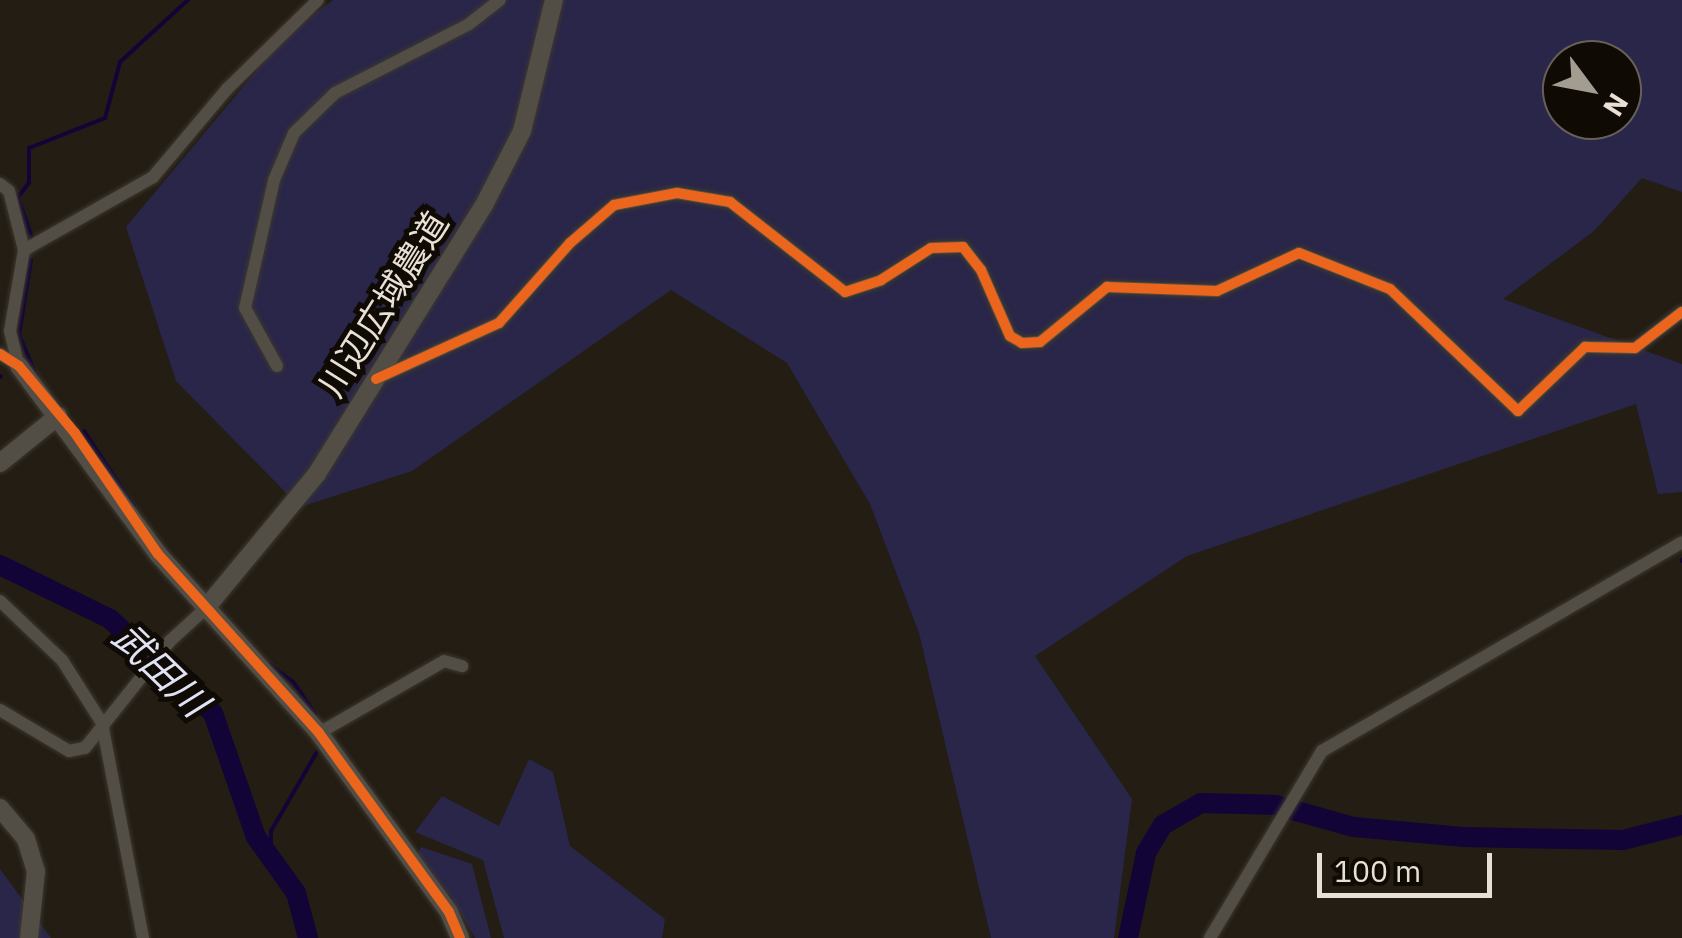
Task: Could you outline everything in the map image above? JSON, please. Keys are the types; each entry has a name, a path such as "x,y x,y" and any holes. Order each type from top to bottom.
{"street":[{"path":"24,250 153,177 227,89 318,0"},
{"path":"277,366 245,308 274,180 294,133 335,93 469,24 500,0"},
{"name":"川辺広域農道","path":"205,609 316,475 509,160 530,106 554,0"},
{"path":"0,184 9,192 24,250 10,331 19,366"},
{"path":"376,378 500,323 614,204 677,193 730,202 845,292 880,280 931,248 962,248 981,270 1010,336 1022,342 1040,342 1107,287 1218,291 1258,266 1302,254 1390,289 1518,411 1585,347 1634,348 1682,312"},
{"path":"0,354 19,366 205,609 318,734 449,912 460,938"},
{"path":"0,467 58,416"},
{"path":"1210,938 1293,790 1322,751 1350,731 1682,542"},
{"path":"0,601 62,660 102,723 143,938"},
{"path":"0,710 74,752 92,744 102,723 148,667 205,609"},
{"path":"318,734 444,662 462,666"},
{"path":"0,808 26,839 36,871 28,938"}],"shaded area":[{"path":"333,0 1682,0 1682,192 1642,178 1594,231 1503,299 1682,364 1682,492 1658,494 1636,404 1187,556 1035,656 1132,799 1114,938 991,938 919,633 870,504 787,363 671,290 412,471 300,507 176,381 126,227 287,34"},
{"path":"529,759 553,772 570,846 665,919 662,938 504,938 483,860 415,832 442,796 499,826"},
{"path":"421,847 472,864 491,938 475,938 451,897 416,857"},
{"path":"0,869 51,938 0,938"}],"waterway":[{"path":"32,238 18,197 29,183 29,148 105,118 120,62 188,0"},
{"path":"31,260 19,335 36,375"},
{"path":"84,431 134,506"},
{"name":"武田川","path":"0,565 110,619 213,713 256,837 296,893 308,938"},
{"path":"269,664 293,682 315,714"},
{"path":"271,858 271,831 317,752"},
{"path":"1128,938 1146,853 1163,825 1201,803 1275,805 1354,827 1463,837 1623,840 1682,825"}],"cycle path":[{"path":"376,379 499,323 570,243 614,205 677,193 730,202 845,292 881,280 931,248 963,247 981,270 1010,336 1022,343 1040,342 1107,287 1217,291 1299,253 1390,289 1518,411 1585,347 1635,348 1682,312"},
{"path":"0,354 19,366 75,433 158,554 319,733 449,912 460,938"}]}
